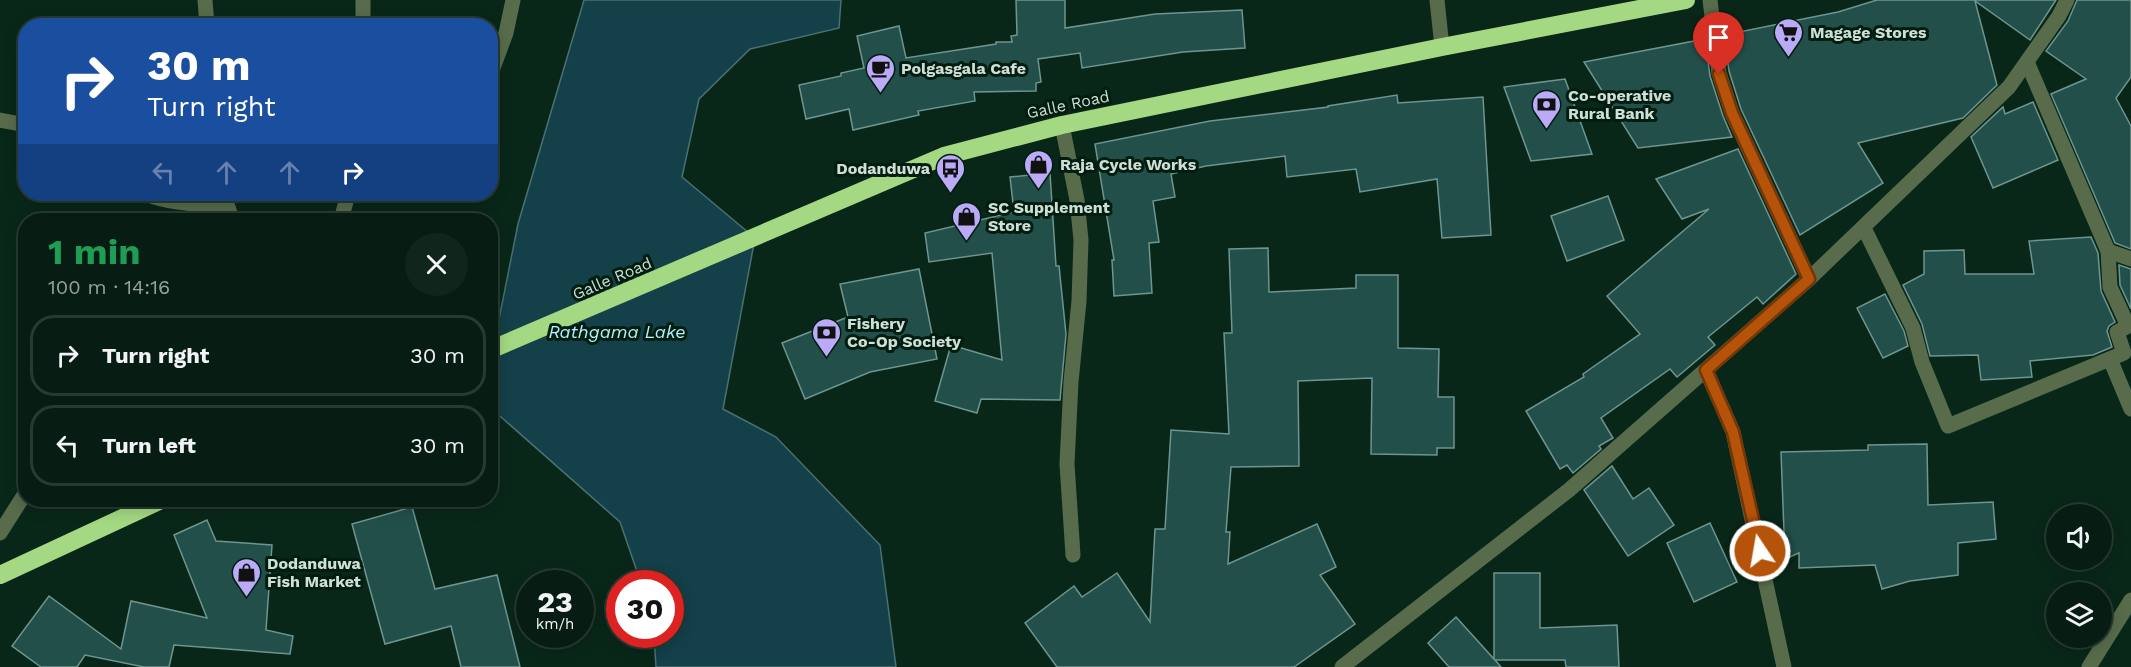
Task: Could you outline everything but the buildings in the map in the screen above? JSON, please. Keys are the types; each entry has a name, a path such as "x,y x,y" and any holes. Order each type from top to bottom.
{"highway":[{"name":"Galle Road","path":"498,347 944,156 1062,124 1686,0"},
{"path":"0,574 139,507"}],"street":[{"path":"205,0 206,18"},
{"path":"363,0 363,18"},
{"path":"498,54 506,33 513,0"},
{"path":"1437,0 1442,47"},
{"path":"1710,0 1719,74 1732,113 1809,279"},
{"path":"1342,667 1569,490 1809,279 2009,87 2059,16 2067,0"},
{"path":"1863,228 1913,328 1922,362 1948,426 2124,353 2117,332 2128,326 2110,287 2108,251 2027,62"},
{"path":"0,120 18,123"},
{"path":"1062,124 1077,200 1081,240 1079,301 1071,382 1067,464 1073,555"},
{"path":"197,201 228,207 230,213"},
{"path":"2108,251 2131,259"},
{"path":"2110,359 2131,409"},
{"path":"1706,370 1733,432 1784,667"},
{"path":"0,533 18,505"},
{"path":"2089,667 2131,600"}],"water":[{"name":"Rathgama Lake","path":"584,0 841,0 839,28 750,49 699,99 682,177 755,238 723,409 776,437 880,545 896,667 656,667 655,648 684,648 684,570 637,570 620,522 498,414 498,324 518,224"}],"place":[{"name":"Magage Stores","path":"1789,58"},
{"name":"Polgasgala Cafe","path":"880,94"},
{"name":"Co-operative Rural Bank","path":"1547,130"},
{"name":"Raja Cycle Works","path":"1039,190"},
{"name":"Dodanduwa","path":"951,194"},
{"name":"SC Supplement Store","path":"967,242"},
{"name":"Fishery Co-Op Society","path":"826,358"},
{"name":"Dodanduwa Fish Market","path":"246,598"}],"route":[{"path":"1719,74 1732,113 1809,279 1706,370 1733,432 1760,551"}]}
